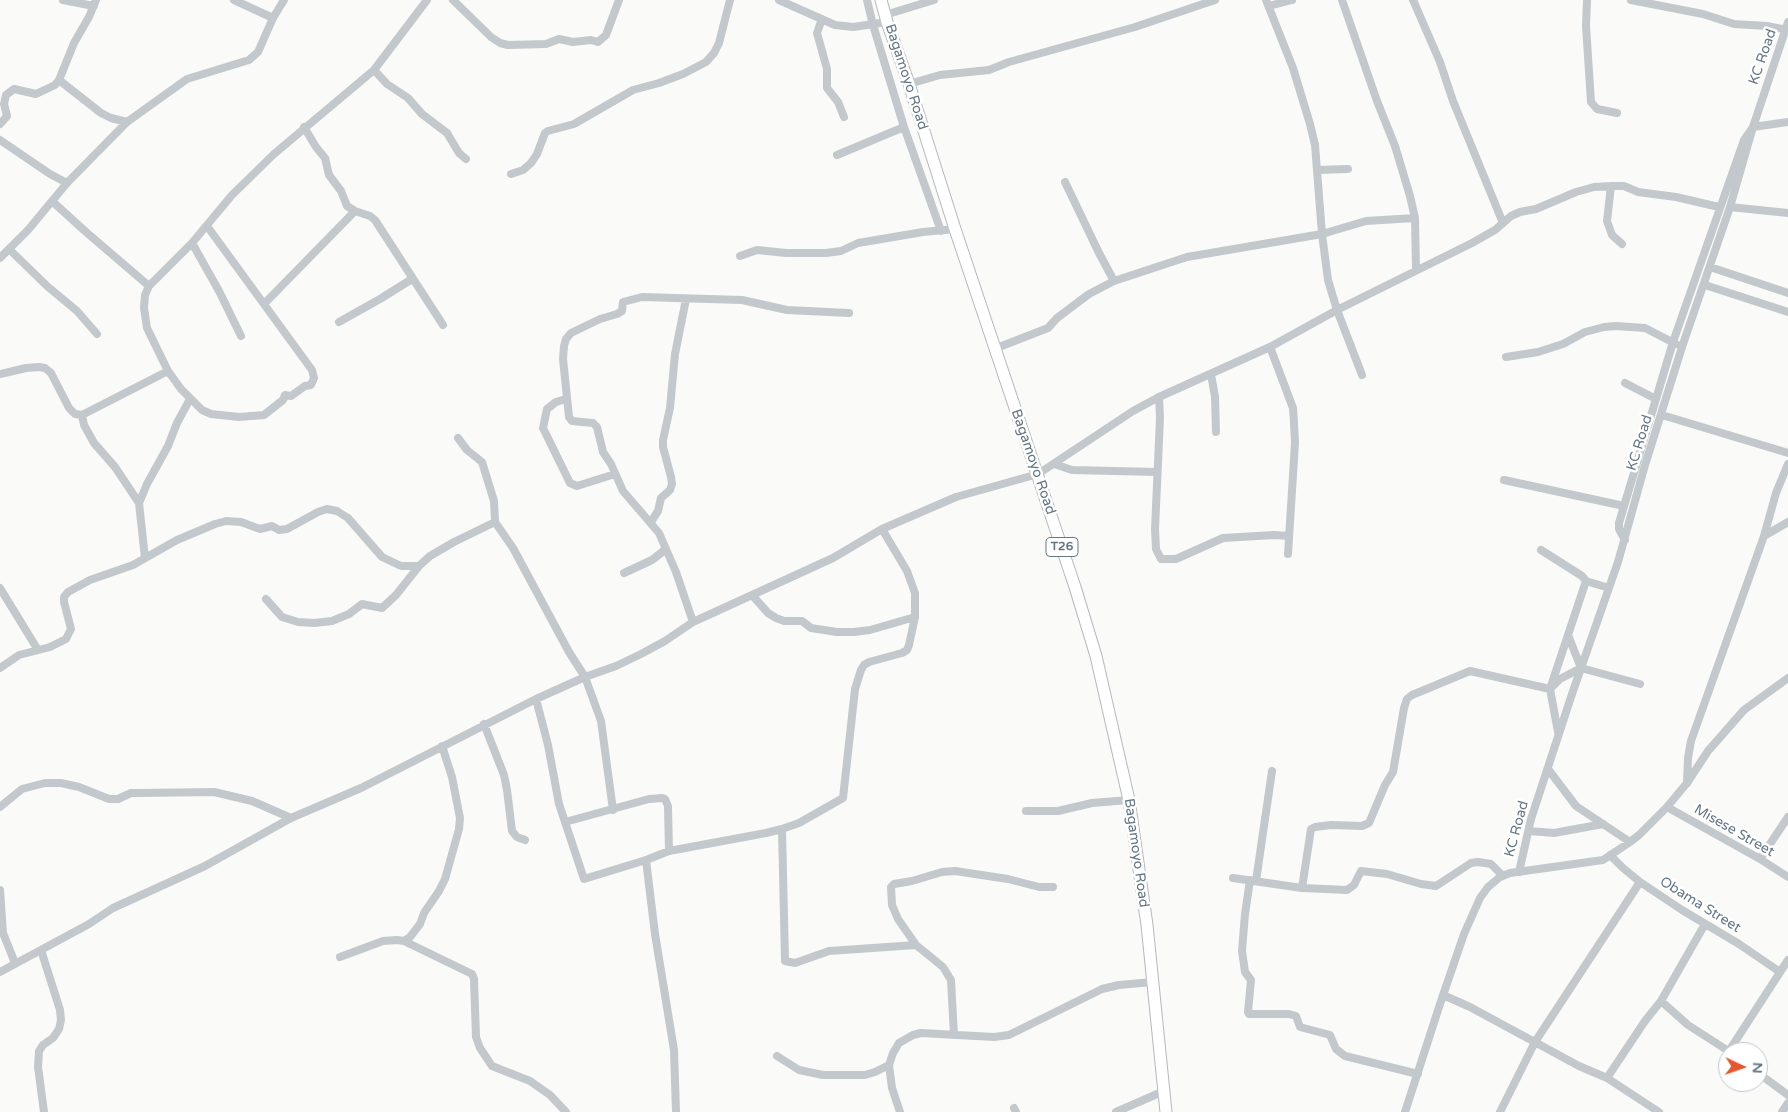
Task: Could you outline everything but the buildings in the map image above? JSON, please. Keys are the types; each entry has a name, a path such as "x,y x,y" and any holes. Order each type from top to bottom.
{"highway":[{"name":"Bagamoyo Road","path":"881,0 994,348 1038,474 1096,656 1129,800 1153,982 1166,1112"}],"street":[{"path":"0,124 6,116 4,104 6,95 14,89 36,94 59,80 74,43 95,3 63,0"},
{"path":"234,0 273,18"},
{"path":"0,258 53,202 67,183 127,122 187,78 249,60 258,52 273,18 284,0"},
{"path":"206,226 312,370 314,378 311,385 305,386 291,396 285,395 283,400 264,415 220,416 202,410 190,399 168,371 147,328 144,308 145,295 149,286 192,243 206,226 232,195 304,127 374,70 427,0"},
{"path":"453,0 491,37 500,43 524,45 546,44 559,39 573,42 591,40 598,42 606,35 619,0"},
{"path":"511,174 523,170 531,163 548,131 574,124 633,90 683,74 706,62 714,53 719,43 730,0"},
{"path":"779,0 835,25 853,27 873,25 886,18 934,0"},
{"path":"867,0 904,127 941,231"},
{"path":"909,84 940,75 989,70 1009,62 1135,27 1215,0"},
{"path":"1292,0 1268,3 1293,68 1310,124 1315,145 1322,234 1328,280 1337,310 1362,375"},
{"path":"1342,0 1377,102 1395,146 1410,196 1415,218 1416,270"},
{"path":"1413,0 1440,62 1453,101 1502,223"},
{"path":"1587,0 1586,26 1591,102 1597,109 1617,112"},
{"path":"1631,0 1703,14 1734,24 1787,27"},
{"path":"822,19 817,33 827,69 827,88 838,102 844,117"},
{"name":"KC Road","path":"1519,872 1528,831 1625,540 1645,465 1682,347 1705,285 1753,127 1787,27"},
{"path":"374,70 387,84 408,98 422,114 447,133 459,153 466,159"},
{"path":"59,80 101,112 111,118 127,122"},
{"path":"1625,540 1618,528 1624,506 1673,342 1744,140 1753,127 1788,122"},
{"path":"304,127 316,147 326,158 329,175 341,191 347,206 355,212 370,216 375,220 443,325"},
{"path":"837,155 904,127"},
{"path":"0,140 50,174 67,183"},
{"path":"1316,170 1348,169"},
{"path":"1065,182 1098,253 1114,281"},
{"path":"1611,186 1607,221 1609,231 1614,239 1622,244"},
{"path":"0,972 89,924 113,908 205,866 292,818 361,788 536,699 641,654 665,641 693,622 833,558 882,529 956,497 1038,474 1159,396 1270,347 1337,310 1472,243 1495,230 1502,223 1520,212 1536,209 1576,192 1611,186 1624,186 1638,192 1719,207"},
{"path":"53,202 93,239 149,286"},
{"path":"1730,207 1788,213"},
{"path":"264,304 355,212"},
{"path":"994,348 1048,328 1057,318 1089,294 1114,281 1187,257 1322,234 1366,221 1415,218"},
{"path":"1713,224 1724,226"},
{"path":"740,256 757,250 786,253 826,253 841,251 858,243 955,229"},
{"path":"192,243 219,291 241,336"},
{"path":"10,249 47,286 77,311 97,334"},
{"path":"1710,268 1788,293"},
{"path":"339,322 365,309 412,279"},
{"path":"1705,285 1788,312"},
{"path":"693,622 666,549 651,522 623,490 603,452 596,424 572,421 569,416 566,399 564,346 566,338 571,333 600,319 622,311 623,302 627,300 649,297 742,300 788,310 849,313"},
{"path":"651,522 658,511 661,498 670,490 672,484 663,440 670,408 674,354 686,299"},
{"path":"1506,357 1538,352 1563,344 1585,332 1604,327 1626,325 1646,328 1682,347"},
{"path":"1270,347 1292,408 1294,423 1295,443 1288,554"},
{"path":"0,374 26,368 45,368 50,373 69,408 75,414 82,415 168,371"},
{"path":"1211,374 1215,397 1216,432"},
{"path":"1625,384 1656,399"},
{"path":"1159,396 1160,418 1155,529 1156,549 1161,559 1176,559 1223,538 1289,536"},
{"path":"144,558 140,503 147,484 168,446 177,423 190,399"},
{"path":"566,399 556,402 547,409 543,428 570,483 577,486 615,474"},
{"path":"82,415 84,425 91,438 115,467 140,503"},
{"path":"1662,415 1788,453"},
{"path":"458,438 482,462 494,501 495,522 513,548 569,652 585,677 601,721 613,810"},
{"path":"1054,464 1072,470 1157,472"},
{"path":"1687,783 1691,741 1764,536 1776,493 1788,464"},
{"path":"1504,480 1624,506"},
{"path":"0,668 19,655 61,643 68,636 70,626 64,597 68,592 90,580 133,565 177,540 226,521 241,522 260,529 272,526 278,530 287,529 318,512 328,509 337,511 348,518 382,557 401,566 419,566"},
{"path":"266,599 282,618 314,623 332,621 349,614 362,604 382,608 430,556 495,522"},
{"path":"1764,536 1788,522"},
{"path":"536,699 548,745 558,797 584,879 669,851 782,830 799,823 843,798 855,689 864,665 898,655 906,650 909,645 915,617 916,599 912,584 897,552 882,529"},
{"path":"624,574 652,560 666,549"},
{"path":"1541,550 1582,576 1586,581 1609,588"},
{"path":"1559,734 1550,689 1586,581"},
{"path":"0,588 38,650"},
{"path":"752,595 768,613 776,618 784,621 802,621 811,628 837,632 870,630 915,617"},
{"path":"1568,635 1581,668"},
{"path":"1550,689 1560,679 1581,668 1640,684"},
{"path":"1302,888 1311,829 1325,825 1362,826 1369,823 1385,785 1393,772 1404,708 1412,695 1466,672 1473,671 1550,689"},
{"path":"1405,1112 1464,934 1480,898 1494,881 1503,876 1519,872 1603,860 1630,842 1667,807 1687,783 1708,751 1744,710 1788,678"},
{"path":"484,724 504,775 512,831 517,837 525,840"},
{"path":"404,941 415,931 442,885 450,866 459,829 460,818 456,794 442,746"},
{"path":"1548,770 1572,802 1630,842"},
{"path":"1272,771 1253,881 1245,914 1242,951 1243,967 1251,980 1248,1012 1249,1014 1290,1014 1296,1016 1300,1027 1330,1035 1336,1049 1345,1056 1418,1074"},
{"path":"0,807 22,789 45,783 61,783 79,787 109,799 122,798 131,793 214,792 252,801 292,818"},
{"path":"565,822 649,799 665,799 668,806 669,851"},
{"path":"1026,811 1058,811 1092,803 1129,800"},
{"name":"Misese Street","path":"1667,807 1760,859 1788,877"},
{"path":"1760,859 1788,817"},
{"path":"1528,831 1554,833 1603,824"},
{"path":"782,830 785,961 795,963 829,951 916,945"},
{"name":"Obama Street","path":"1610,855 1640,882 1780,972"},
{"path":"646,860 655,934 674,1050 676,1112"},
{"path":"1233,878 1302,888 1347,890 1351,888 1361,871 1386,874 1421,884 1436,886 1471,863 1478,862 1491,864 1503,876"},
{"path":"954,1035 953,989 949,973 916,945 898,919 892,905 892,887 894,884 942,872 955,871 1008,879 1039,887 1052,887"},
{"path":"1500,1112 1535,1042 1640,882"},
{"path":"0,890 3,934 15,963"},
{"path":"1607,1078 1645,1021 1661,1001 1704,924"},
{"path":"340,957 382,941 397,940 404,941 472,974 474,979 476,1037 480,1048 492,1066 530,1081 550,1095 566,1112"},
{"path":"41,950 60,1010 59,1029 53,1038 43,1045 39,1051 38,1067 44,1112"},
{"path":"1736,1042 1788,960"},
{"path":"900,1112 892,1088 889,1065 899,1043 913,1035 920,1033 994,1037 1009,1035 1102,989 1127,984 1153,982"},
{"path":"1443,994 1580,1066 1607,1078 1659,1112"},
{"path":"1661,1001 1688,1025 1718,1044"},
{"path":"777,1056 799,1070 823,1075 865,1075 889,1065"},
{"path":"1768,1080 1788,1095"},
{"path":"1116,1112 1164,1091"},
{"path":"1782,1112 1788,1103"}]}
